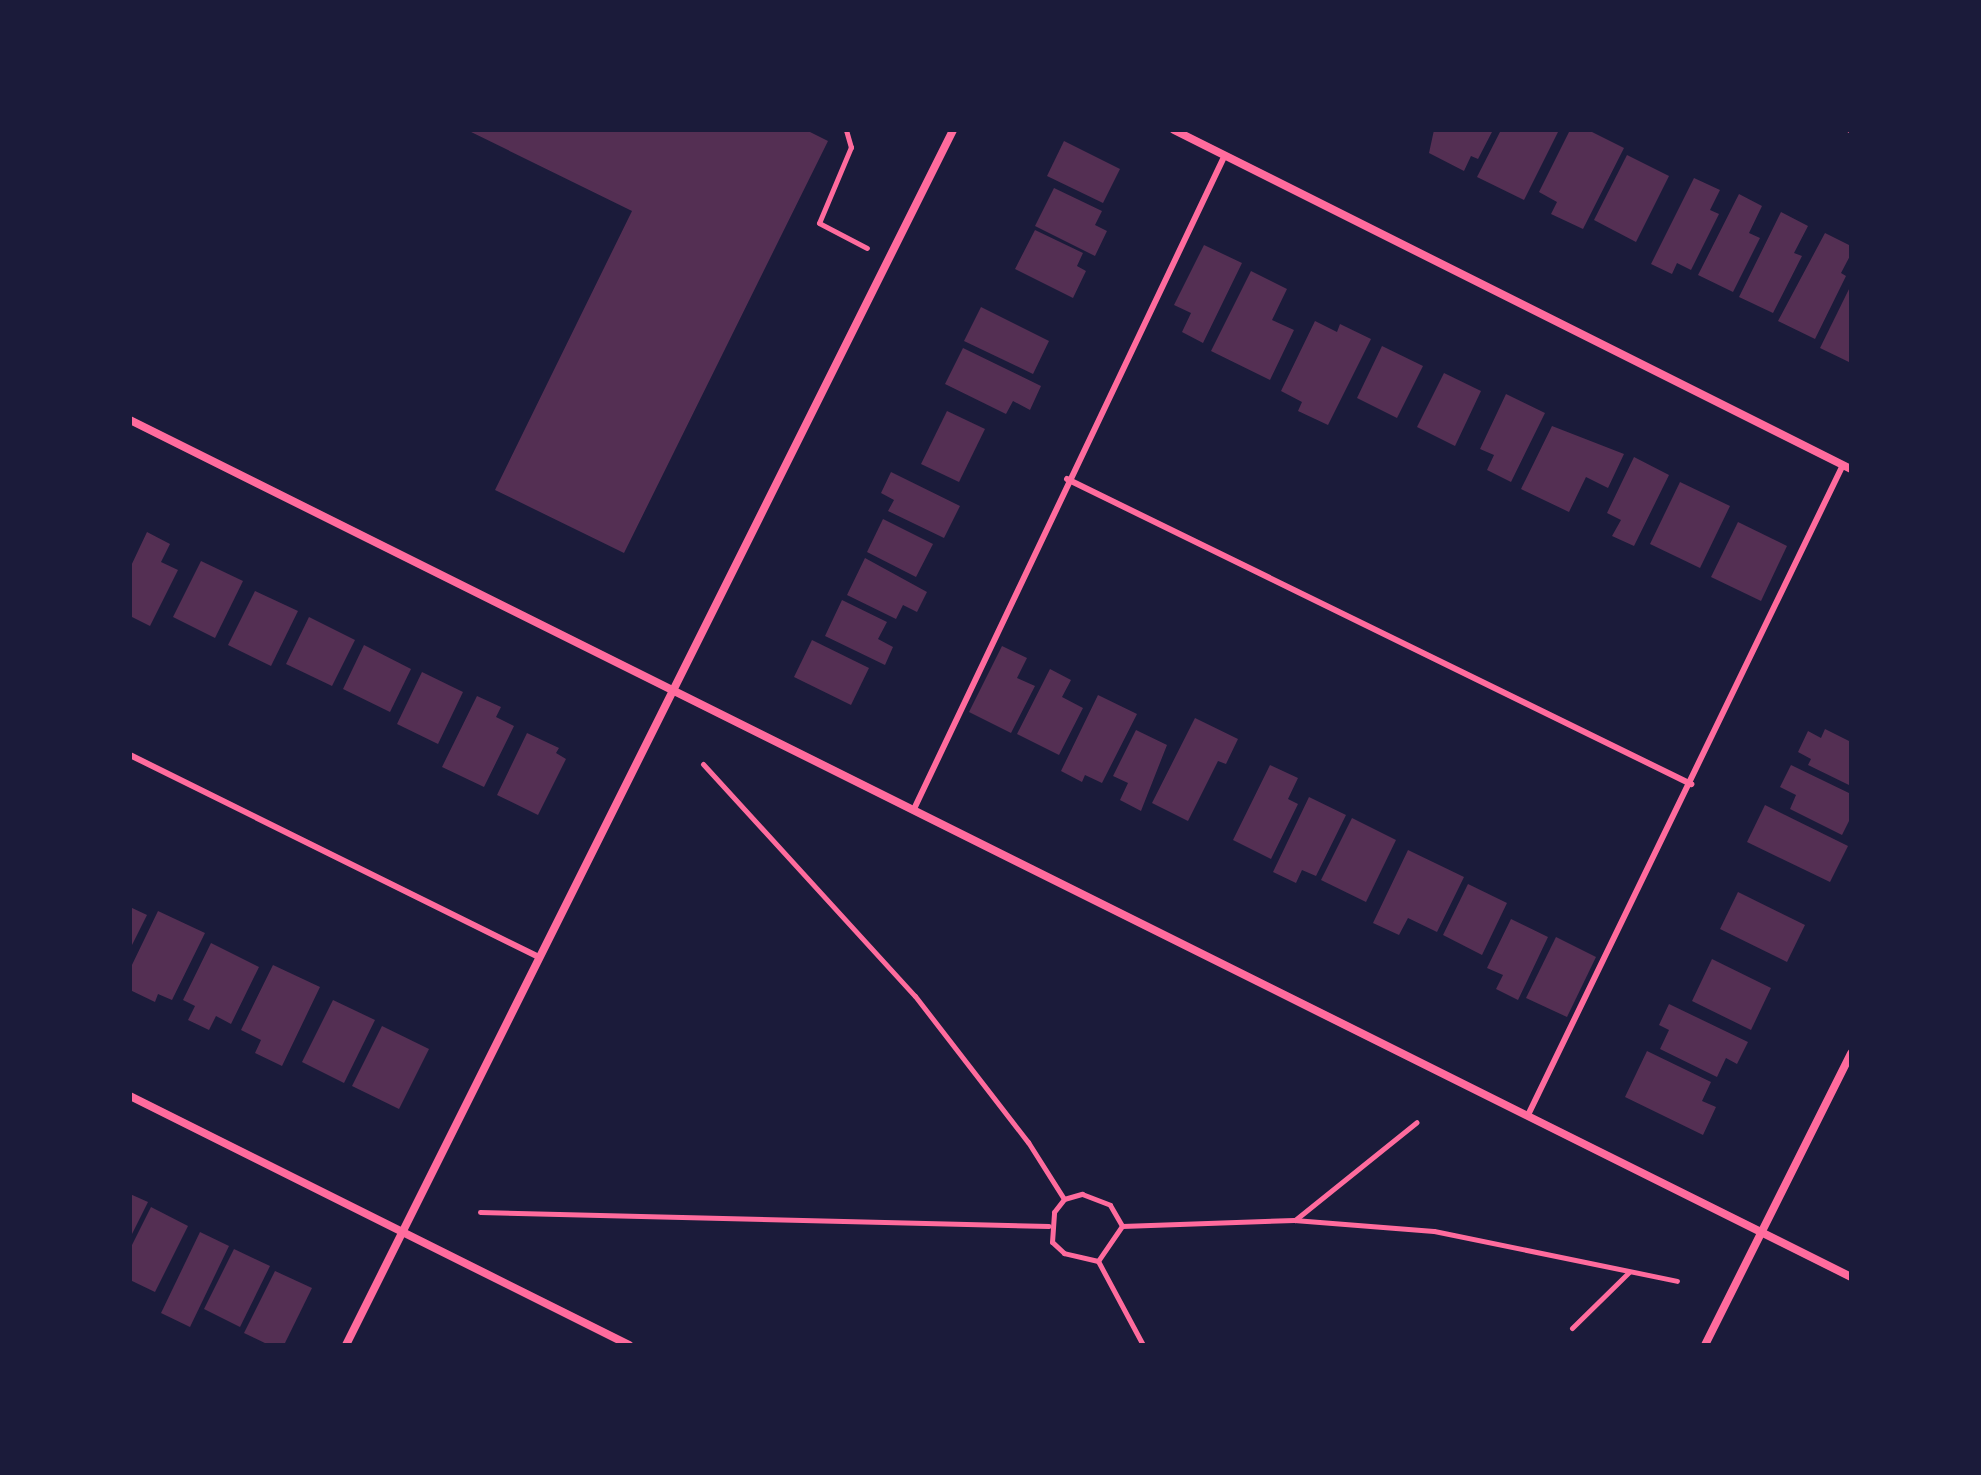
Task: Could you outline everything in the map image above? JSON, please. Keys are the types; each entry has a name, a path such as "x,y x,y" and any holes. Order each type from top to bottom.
{"street":[{"path":"346,1345 953,130"},
{"path":"1174,130 1847,467"},
{"path":"130,420 1529,1113 1851,1277"},
{"path":"1705,1345 1851,1053"},
{"path":"130,1096 629,1345"}],"lane":[{"path":"914,809 1067,479 1225,155"},
{"path":"1529,1113 1847,467"},
{"path":"1067,479 1691,784"},
{"path":"130,755 539,957"}],"path":[{"path":"846,130 851,147 819,223 888,259"},
{"path":"703,764 915,996 1028,1142 1064,1199"},
{"path":"1294,1220 1417,1122"},
{"path":"1122,1226 1110,1205 1082,1194 1064,1199 1049,1226 1052,1242 1064,1253 1098,1261 1143,1345"},
{"path":"480,1212 1049,1226"},
{"path":"1122,1226 1294,1220 1434,1231 1677,1281"},
{"path":"1098,1261 1122,1226"},
{"path":"1572,1328 1630,1271"}],"building":[{"path":"467,130 806,130 828,141 624,553 495,490 632,211"},
{"path":"1434,130 1493,130 1478,159 1471,156 1464,171 1429,153"},
{"path":"1501,130 1559,130 1524,200 1477,177"},
{"path":"1570,130 1588,130 1624,148 1583,229 1551,214 1557,202 1539,192"},
{"path":"1064,141 1120,169 1103,203 1047,176"},
{"path":"1627,155 1669,176 1636,242 1594,220"},
{"path":"1694,178 1720,190 1710,210 1719,214 1691,270 1677,263 1672,274 1651,264"},
{"path":"1054,188 1102,211 1095,225 1107,231 1095,256 1035,226"},
{"path":"1739,194 1762,206 1749,233 1760,238 1733,292 1698,275"},
{"path":"1781,212 1808,226 1794,253 1802,256 1773,313 1739,297"},
{"path":"1035,230 1083,253 1077,266 1086,271 1073,298 1015,269"},
{"path":"1825,233 1851,246 1851,254 1841,273 1846,276 1815,339 1778,321"},
{"path":"1204,245 1242,263 1203,343 1182,332 1191,313 1174,305"},
{"path":"1251,271 1287,289 1272,320 1294,330 1270,380 1211,351"},
{"path":"1851,285 1851,363 1820,348"},
{"path":"981,307 1049,341 1033,374 964,341"},
{"path":"1315,321 1337,332 1340,324 1371,339 1328,425 1298,411 1302,402 1281,391"},
{"path":"1382,346 1423,366 1397,418 1357,398"},
{"path":"963,348 1041,386 1030,410 1013,401 1006,414 945,384"},
{"path":"1444,373 1481,391 1455,446 1417,427"},
{"path":"1506,394 1545,413 1511,482 1487,470 1494,455 1480,449"},
{"path":"947,411 985,429 959,482 921,464"},
{"path":"1552,426 1624,454 1608,488 1586,477 1569,512 1521,489"},
{"path":"1634,457 1669,475 1634,546 1612,536 1621,520 1607,513"},
{"path":"891,472 960,506 944,538 888,511 894,500 881,493"},
{"path":"1680,482 1730,506 1700,568 1650,544"},
{"path":"883,519 933,544 916,577 867,552"},
{"path":"1738,522 1787,546 1761,601 1711,577"},
{"path":"147,532 170,544 161,562 178,570 150,626 130,616 130,568"},
{"path":"865,558 927,592 917,612 903,605 896,619 847,595"},
{"path":"201,561 243,581 215,638 173,617"},
{"path":"255,591 298,611 271,666 228,645"},
{"path":"842,600 887,622 878,639 893,647 885,665 825,636"},
{"path":"309,617 355,640 332,686 286,664"},
{"path":"812,640 869,668 851,705 794,677"},
{"path":"364,645 411,669 390,712 343,689"},
{"path":"1002,646 1027,658 1017,678 1035,686 1011,733 969,712"},
{"path":"1050,669 1071,680 1062,697 1083,708 1059,755 1017,734"},
{"path":"422,672 463,692 438,744 397,724"},
{"path":"1098,695 1137,714 1102,783 1085,775 1082,782 1061,771"},
{"path":"477,696 501,707 496,717 514,726 484,787 442,767"},
{"path":"1195,718 1238,739 1226,764 1218,761 1188,821 1152,803"},
{"path":"1825,729 1851,742 1851,786 1808,765 1811,759 1798,752 1808,731 1821,738"},
{"path":"1136,730 1167,745 1141,811 1120,800 1128,783 1113,776"},
{"path":"527,733 559,748 556,753 566,759 538,815 497,795"},
{"path":"1270,765 1298,778 1288,799 1298,804 1271,859 1233,840"},
{"path":"1791,765 1851,794 1851,817 1842,835 1790,809 1796,795 1780,787"},
{"path":"1309,797 1346,815 1316,876 1302,870 1296,883 1273,872"},
{"path":"1765,805 1848,846 1830,882 1747,842"},
{"path":"1352,818 1396,840 1366,902 1321,880"},
{"path":"1408,850 1464,877 1437,932 1408,918 1399,935 1373,923"},
{"path":"1468,884 1507,903 1482,955 1443,935"},
{"path":"1738,892 1805,925 1787,962 1720,929"},
{"path":"130,907 147,915 130,949"},
{"path":"158,911 205,933 172,1000 158,994 155,1002 130,990 130,969"},
{"path":"1511,919 1548,937 1518,1000 1496,989 1503,975 1487,968"},
{"path":"1556,937 1596,957 1567,1017 1526,998"},
{"path":"211,943 259,967 231,1024 216,1016 209,1030 188,1020 195,1006 183,1000"},
{"path":"1712,959 1771,988 1751,1030 1692,1001"},
{"path":"273,965 320,987 282,1066 255,1053 261,1040 241,1030"},
{"path":"333,1000 375,1020 344,1083 302,1062"},
{"path":"1669,1004 1748,1042 1737,1064 1726,1058 1717,1077 1660,1049 1669,1030 1659,1025"},
{"path":"382,1026 429,1049 399,1109 352,1086"},
{"path":"1647,1051 1711,1082 1702,1101 1716,1107 1703,1135 1625,1097"},
{"path":"130,1194 148,1202 130,1238"},
{"path":"151,1207 188,1226 155,1292 130,1280 130,1249"},
{"path":"200,1232 229,1246 190,1327 161,1313"},
{"path":"234,1249 270,1266 240,1327 204,1309"},
{"path":"275,1271 312,1288 284,1345 269,1345 244,1333"}]}
